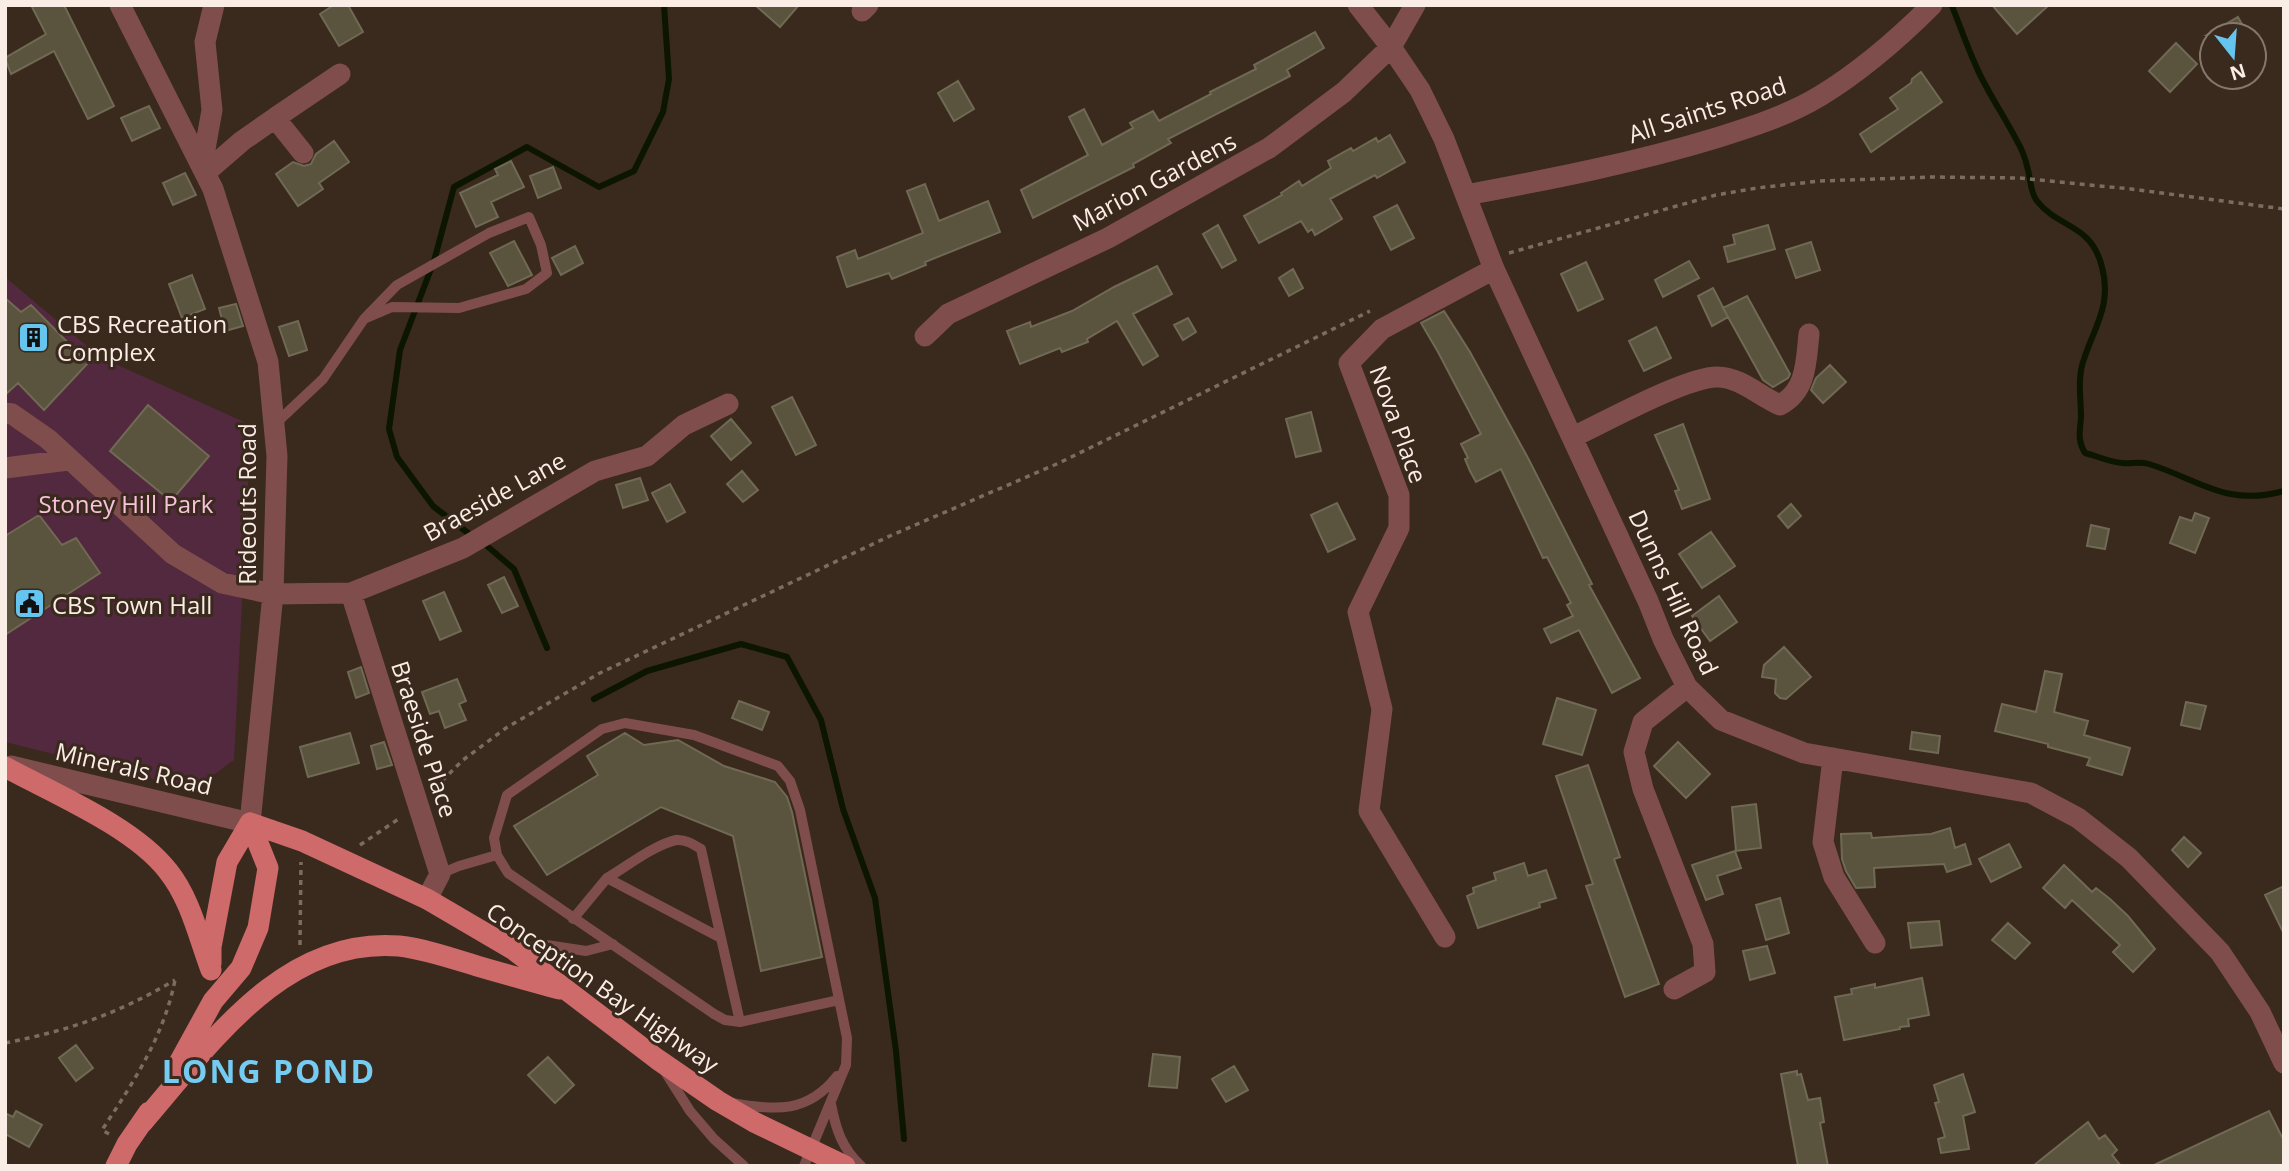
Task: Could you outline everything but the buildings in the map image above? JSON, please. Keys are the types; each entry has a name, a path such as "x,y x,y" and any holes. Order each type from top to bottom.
{"main road":[{"path":"5,766 113,826 150,852 170,872 188,909 211,970"},
{"name":"Conception Bay Highway","path":"250,823 303,841 427,899 514,950 657,1059 807,1158 845,1166"},
{"path":"213,1001 211,947 227,862 250,823"},
{"path":"116,1166 127,1144 186,1052 213,1001 241,968 258,928 268,868 250,823"},
{"path":"142,1123 247,1005 307,964 338,951 372,945 424,950 569,992"}],"street":[{"name":"Rideouts Road","path":"120,5 214,188 268,362 277,456 273,594 250,823"},
{"path":"204,169 212,110 205,42 214,5"},
{"name":"Dunns Hill Road","path":"1358,5 1420,90 1466,195 1492,264 1687,687 1721,720 1804,752 2031,793 2078,818 2129,859 2220,952 2260,1012 2284,1063"},
{"name":"Marion Gardens","path":"925,336 948,314 1108,238 1269,148 1344,92 1391,47 1415,5"},
{"name":"All Saints Road","path":"1466,195 1664,154 1785,113 1818,98 1856,72 1891,44 1932,5"},
{"path":"204,169 340,74"},
{"path":"275,118 303,153"},
{"name":"Nova Place","path":"1445,937 1369,811 1382,709 1358,612 1399,528 1399,495 1349,363 1382,329 1492,264"},
{"path":"1573,437 1688,384 1718,377 1747,386 1780,405 1791,399 1802,383 1809,334"},
{"name":"Braeside Lane","path":"5,413 12,414 48,439 173,554 222,583 273,594 351,593 463,548 595,471 647,456 684,425 728,404"},
{"path":"5,468 68,460"},
{"name":"Braeside Place","path":"351,593 440,874"},
{"path":"1674,989 1705,972 1703,944 1643,789 1634,752 1643,722 1687,687"},
{"path":"1833,758 1823,842 1834,877 1875,943"},
{"name":"Minerals Road","path":"5,766 250,823"},
{"path":"427,899 440,874"}],"lane":[{"path":"274,425 323,379 365,319 397,285 489,233 529,217 541,245 547,273 526,289 459,308 392,307 365,319"},
{"path":"807,1158 846,1065 847,1038 800,810 790,781 778,766 694,735 625,723 602,729 507,795 494,838 497,855 508,873 714,1014 725,1020 740,1022 839,1000"},
{"path":"573,919 607,878 676,840 690,841 701,849 740,1022"},
{"path":"440,874 497,855"},
{"path":"607,878 721,937"},
{"path":"514,950 547,945 586,951 613,944"},
{"path":"657,1059 690,1111 714,1139 744,1166"},
{"path":"718,1101 788,1108 825,1092 846,1065"},
{"path":"831,1102 836,1130 849,1154 861,1166"}],"path":[{"path":"1492,264 1673,205 1757,188 1881,178 2019,178 2284,209"},
{"path":"357,848 387,829 463,761 506,729 600,673 892,535 1059,463 1371,311"},
{"path":"5,1043 61,1031 114,1013 174,980"}],"green space":[{"name":"Stoney Hill Park","path":"5,277 100,357 251,425 234,760 194,789 5,742"}],"waterway":[{"path":"468,533 433,506 397,457 389,429 400,350 434,261 454,187 527,147 599,187 634,171 663,112 669,79 664,5"},
{"path":"1952,6 1980,76 2022,151 2035,198 2046,210 2090,242 2102,267 2105,280 2104,304 2081,373 2080,435 2085,453 2117,462 2149,464 2229,494 2246,496 2284,491"},
{"path":"487,546 514,569 547,648"},
{"path":"594,699 647,671 741,644 787,657 821,720 843,809 875,898 896,1051 904,1139"}],"place":[{"name":"CBS Recreation Complex","path":"34,337"},
{"name":"CBS Town Hall","path":"29,604"}],"district":[{"name":"LONG POND","path":"269,1070"}]}
